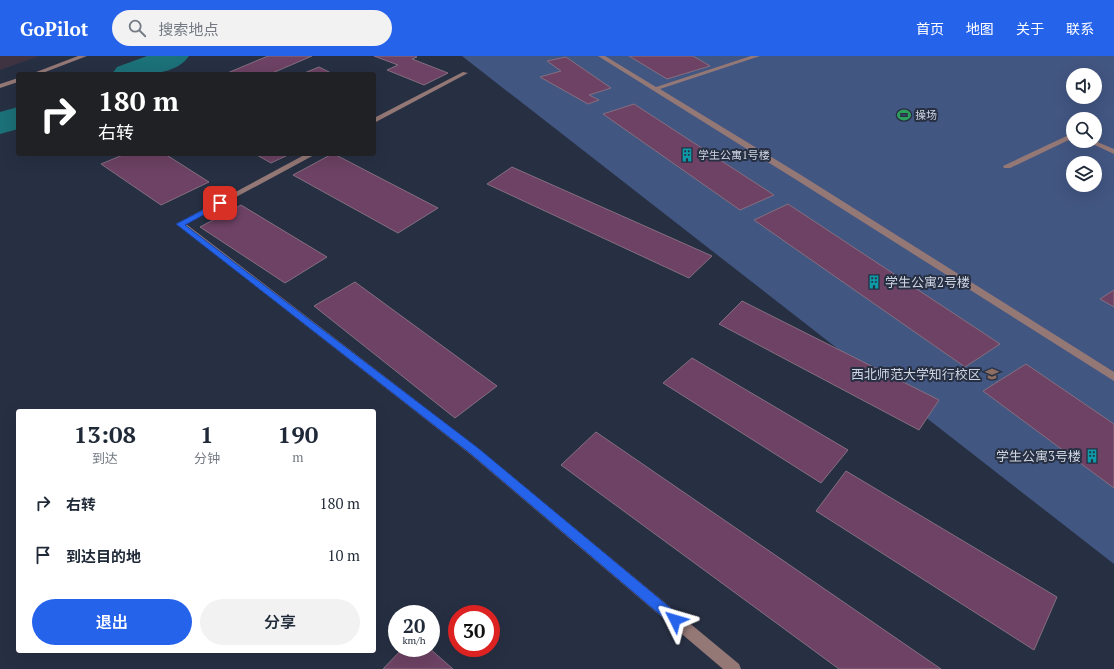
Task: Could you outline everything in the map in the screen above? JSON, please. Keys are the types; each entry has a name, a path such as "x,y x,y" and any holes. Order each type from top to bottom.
{"street":[{"path":"40,72 84,56"},
{"path":"600,56 798,177 1114,377"},
{"path":"655,90 757,56"},
{"path":"376,120 465,72"},
{"path":"0,86 16,81"},
{"path":"1007,166 1066,138"},
{"path":"1102,146 1114,152"},
{"path":"308,156 180,224 474,451 734,669"}],"shaded area":[{"path":"0,56 39,56 0,70"},
{"name":"西北师范大学知行校区","path":"462,56 1114,56 1114,564"}],"building":[{"path":"268,56 312,56 275,72 230,72"},
{"path":"374,56 415,56 417,57 412,59 448,73 424,85 387,70 398,65"},
{"path":"629,56 693,56 710,66 667,79"},
{"path":"566,57 611,88 589,95 599,100 588,104 540,77 561,71 547,61"},
{"path":"319,67 329,72 307,72"},
{"name":"学生公寓1号楼","path":"634,104 774,195 740,210 603,114"},
{"path":"120,156 168,156 209,182 161,205 101,164"},
{"path":"259,156 286,156 271,163"},
{"path":"328,156 338,156 438,208 398,233 293,175"},
{"path":"512,167 712,256 689,278 487,184"},
{"name":"学生公寓2号楼","path":"788,204 1000,344 965,367 754,220"},
{"path":"241,205 327,257 285,283 200,227"},
{"path":"355,282 497,386 455,418 314,306"},
{"path":"1114,290 1114,307 1100,299"},
{"path":"742,301 939,400 919,430 719,324"},
{"path":"692,358 848,450 821,483 663,383"},
{"name":"学生公寓3号楼","path":"1026,364 1114,424 1114,488 983,391"},
{"path":"596,432 941,669 839,669 561,465"},
{"path":"846,471 1057,597 1034,650 816,511"},
{"path":"394,657 439,657 453,669 383,669"}],"waterway":[{"path":"133,72 174,56"},
{"path":"0,124 16,118"}],"place":[{"name":"操场","path":"904,115"},
{"name":"学生公寓1号楼","path":"687,155"},
{"name":"学生公寓2号楼","path":"874,282"},
{"name":"西北师范大学知行校区","path":"992,374"},
{"name":"学生公寓3号楼","path":"1092,456"}],"route":[{"path":"220,203 180,224 474,451 675,620"}]}
